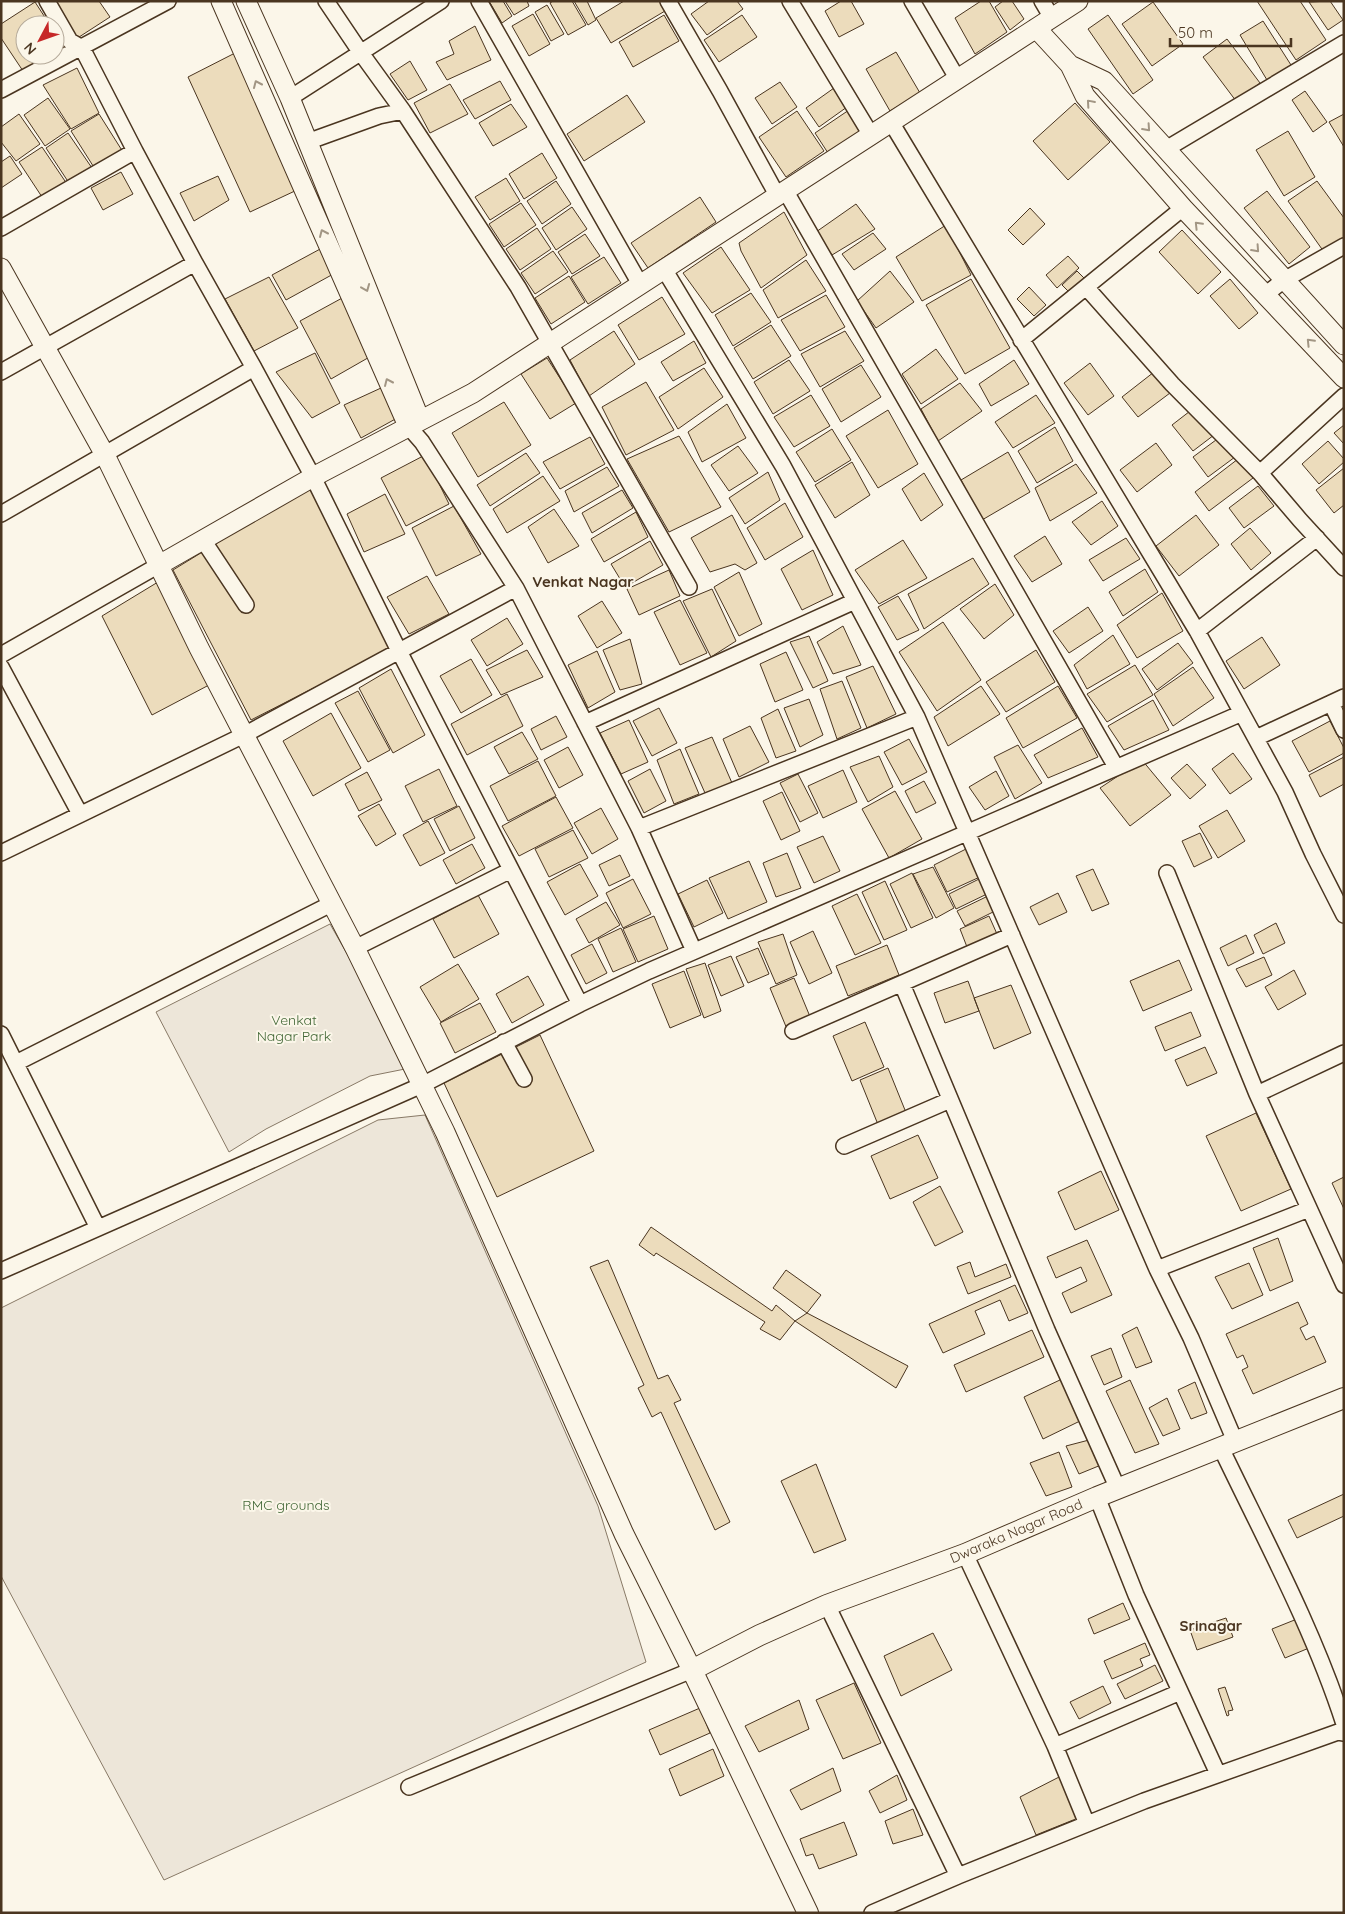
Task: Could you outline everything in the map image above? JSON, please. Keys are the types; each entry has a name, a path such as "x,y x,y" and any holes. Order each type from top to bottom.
{"main road":[{"name":"Dwaraka Nagar Road","path":"692,1670 760,1635 827,1605 965,1554 1097,1497 1344,1398"},
{"path":"692,1670 808,1913"}],"street":[{"path":"47,1 70,41 82,48 194,263 314,478 399,651 580,1004"},
{"path":"1,90 168,1"},
{"path":"221,1 305,193 414,423"},
{"path":"246,1 290,98 422,442 516,588 639,828 694,951"},
{"path":"326,1 403,110 518,287 688,587"},
{"path":"290,98 442,1"},
{"path":"479,1 640,284"},
{"path":"668,1 1116,767"},
{"path":"790,1 871,135"},
{"path":"912,1 957,78"},
{"path":"1042,1 1052,18"},
{"path":"1,655 314,478 473,392 1078,1"},
{"path":"1036,28 1070,65 1085,96 1183,208 1344,378"},
{"path":"1166,149 1344,43"},
{"path":"1070,65 1104,82 1344,345"},
{"path":"307,142 380,116 403,110"},
{"path":"890,122 1196,631 1242,712 1339,895 1344,915"},
{"path":"1,228 135,152"},
{"path":"305,193 324,184"},
{"path":"1021,340 1183,208"},
{"path":"1265,295 1284,280 1344,246"},
{"path":"1,372 194,263"},
{"path":"1,268 105,455 199,648 355,948 445,1132 624,1534 692,1670 409,1786"},
{"path":"664,268 782,466 917,716 1158,1269 1191,1338 1228,1445 1288,1589 1338,1683 1344,1724"},
{"path":"1086,287 1172,384 1260,473 1344,568"},
{"path":"1,514 254,368"},
{"path":"1260,473 1344,396"},
{"path":"1196,631 1316,538"},
{"path":"203,540 246,605"},
{"path":"1,853 244,735 516,588"},
{"path":"585,723 855,601"},
{"path":"1,667 80,814"},
{"path":"1256,738 1337,700 1344,730"},
{"path":"1,1271 422,1084 580,1004 694,951 1242,712"},
{"path":"639,828 917,716"},
{"path":"355,948 511,870"},
{"path":"1167,873 1257,1094 1344,1285"},
{"path":"16,1063 331,904"},
{"path":"793,1032 1012,935"},
{"path":"902,984 1047,1330 1118,1489"},
{"path":"1,1034 98,1228"},
{"path":"504,1042 524,1079"},
{"path":"1257,1094 1344,1053"},
{"path":"844,1146 950,1100"},
{"path":"1158,1269 1309,1209"},
{"path":"1097,1497 1136,1595 1218,1774"},
{"path":"965,1554 1055,1746 1087,1824"},
{"path":"827,1605 958,1876"},
{"path":"1055,1746 1180,1692"},
{"path":"872,1913 1087,1824 1218,1774 1338,1732 1344,1733"}],"green space":[{"name":"Venkat Nagar Park","path":"330,924 362,980 405,1069 370,1076 266,1129 229,1152 156,1012"},
{"name":"RMC grounds","path":"425,1115 598,1506 646,1662 164,1880 1,1576 1,1308 378,1120"}],"building":[{"path":"51,1 99,1 110,17 76,39 65,22 65,15 60,15"},
{"path":"489,1 503,1 512,16 502,23"},
{"path":"505,1 527,1 529,6 514,15"},
{"path":"553,1 572,1 586,25 568,35 550,3"},
{"path":"574,1 587,1 596,20 588,25"},
{"path":"624,1 660,1 665,11 611,43 596,18"},
{"path":"709,1 737,1 743,9 707,35 691,14"},
{"path":"841,1 851,1 864,24 839,37 825,11"},
{"path":"981,1 989,1 1007,32 975,54 955,18"},
{"path":"1003,1 1012,1 1024,19 1010,30 995,7"},
{"path":"1257,1 1300,1 1326,40 1296,60"},
{"path":"1330,1 1343,20 1328,30 1309,2"},
{"path":"35,2 43,15 15,15 15,59 1,38 1,24"},
{"path":"1153,2 1183,44 1152,66 1122,24"},
{"path":"547,5 564,34 551,41 535,12"},
{"path":"533,14 550,44 529,56 512,26"},
{"path":"664,15 679,41 633,67 619,42"},
{"path":"742,15 757,37 719,62 704,40"},
{"path":"1108,15 1153,80 1133,94 1088,29"},
{"path":"1263,21 1291,65 1267,80 1240,35"},
{"path":"475,26 491,60 447,80 436,62 454,54 449,41"},
{"path":"1227,39 1260,83 1236,101 1203,57"},
{"path":"237,52 297,190 250,212 188,77"},
{"path":"896,52 920,93 890,111 866,69"},
{"path":"410,61 427,90 408,100 390,74"},
{"path":"19,65 32,65 23,71"},
{"path":"77,68 99,113 71,129 43,85"},
{"path":"500,81 511,100 475,119 463,100"},
{"path":"780,82 797,107 772,124 755,98"},
{"path":"450,84 468,114 430,133 414,103"},
{"path":"834,88 847,107 819,127 806,108"},
{"path":"1305,91 1327,122 1313,132 1292,100"},
{"path":"627,95 645,122 584,161 567,134"},
{"path":"48,98 70,129 45,146 24,115"},
{"path":"1075,103 1110,142 1068,180 1033,141"},
{"path":"511,104 527,127 493,146 479,123"},
{"path":"849,110 863,131 828,153 815,133"},
{"path":"797,111 824,151 786,177 759,137"},
{"path":"19,114 40,144 16,161 1,142 1,127"},
{"path":"99,114 123,152 95,169 71,131"},
{"path":"1344,114 1344,147 1329,122"},
{"path":"1288,131 1315,177 1284,196 1256,150"},
{"path":"68,133 92,168 69,183 46,148"},
{"path":"42,147 67,184 44,200 19,162"},
{"path":"542,153 557,178 524,199 509,174"},
{"path":"10,156 22,174 1,188 1,162"},
{"path":"121,172 133,194 103,210 91,188"},
{"path":"218,176 229,200 194,221 180,193"},
{"path":"506,178 520,201 490,220 475,197"},
{"path":"556,181 571,204 542,224 527,201"},
{"path":"1317,181 1344,218 1344,238 1324,252 1288,201"},
{"path":"1267,191 1310,247 1289,264 1244,208"},
{"path":"700,197 716,222 648,268 631,243"},
{"path":"521,203 536,225 504,247 489,224"},
{"path":"856,204 875,229 832,255 816,232"},
{"path":"572,207 587,229 556,250 542,228"},
{"path":"1030,208 1045,224 1023,245 1008,230"},
{"path":"784,212 807,255 761,288 741,251 739,243"},
{"path":"946,225 971,275 922,301 896,257"},
{"path":"537,228 551,249 520,270 506,249"},
{"path":"1182,230 1221,272 1198,294 1159,252"},
{"path":"873,233 886,249 854,270 842,254"},
{"path":"585,234 600,256 572,274 558,252"},
{"path":"721,247 750,290 712,313 683,273"},
{"path":"322,248 337,272 286,300 272,275"},
{"path":"553,251 568,272 535,294 521,273"},
{"path":"1068,256 1079,268 1057,288 1046,275"},
{"path":"604,257 621,283 588,304 571,277"},
{"path":"806,260 826,291 778,318 763,290"},
{"path":"890,271 914,302 876,328 857,301"},
{"path":"1077,271 1085,279 1070,293 1062,285"},
{"path":"569,276 585,302 551,324 535,298"},
{"path":"269,277 298,328 254,351 225,299"},
{"path":"971,279 1010,348 965,374 926,305"},
{"path":"1230,279 1258,313 1239,329 1210,296"},
{"path":"1029,287 1046,305 1034,316 1017,299"},
{"path":"751,293 771,322 733,346 715,315"},
{"path":"826,295 845,327 800,351 781,320"},
{"path":"344,297 373,355 331,379 300,321"},
{"path":"662,297 685,334 639,360 618,325"},
{"path":"771,325 791,356 753,379 734,348"},
{"path":"614,331 635,364 589,396 570,360"},
{"path":"845,331 864,361 820,387 801,354"},
{"path":"694,341 706,363 673,381 661,362"},
{"path":"936,349 958,379 921,404 902,374"},
{"path":"315,353 340,403 312,418 276,372"},
{"path":"547,358 576,403 550,419 521,374"},
{"path":"789,360 810,391 773,414 754,382"},
{"path":"1014,360 1029,384 991,406 979,384"},
{"path":"1090,363 1114,396 1088,415 1064,383"},
{"path":"861,365 881,397 841,422 822,389"},
{"path":"704,368 723,397 678,429 659,397"},
{"path":"1154,372 1170,393 1138,417 1122,397"},
{"path":"646,382 674,430 626,455 602,407"},
{"path":"960,383 982,411 938,441 921,409"},
{"path":"381,388 399,417 361,438 344,405"},
{"path":"811,395 830,426 794,447 774,417"},
{"path":"1036,395 1055,423 1013,448 995,422"},
{"path":"504,402 531,445 478,477 452,433"},
{"path":"727,404 746,438 702,462 688,432"},
{"path":"1194,408 1214,435 1193,451 1172,425"},
{"path":"888,410 918,464 878,488 846,436"},
{"path":"1344,425 1344,444 1334,433"},
{"path":"1055,427 1073,461 1037,483 1018,451"},
{"path":"832,429 851,460 815,482 796,452"},
{"path":"679,436 721,507 669,532 627,459"},
{"path":"590,437 605,464 560,489 543,462"},
{"path":"1220,437 1235,457 1208,477 1193,457"},
{"path":"1328,441 1344,459 1344,462 1319,484 1302,464"},
{"path":"1156,443 1172,465 1137,492 1120,470"},
{"path":"738,446 758,473 729,491 711,465"},
{"path":"1008,452 1030,492 982,520 961,480"},
{"path":"526,453 540,473 490,506 477,485"},
{"path":"425,455 449,504 406,526 381,478"},
{"path":"1238,459 1253,478 1209,511 1195,492"},
{"path":"852,462 870,495 835,518 815,485"},
{"path":"1076,464 1097,493 1050,521 1035,488"},
{"path":"607,467 619,486 574,512 565,491"},
{"path":"1344,468 1344,505 1334,513 1316,490"},
{"path":"768,472 780,500 745,524 729,498"},
{"path":"924,473 943,505 921,521 902,489"},
{"path":"543,476 560,501 507,533 493,509"},
{"path":"312,485 390,649 251,720 173,570"},
{"path":"1258,486 1274,506 1244,528 1229,508"},
{"path":"622,490 633,508 592,533 582,513"},
{"path":"385,494 405,534 364,552 347,514"},
{"path":"1102,501 1118,526 1091,545 1072,522"},
{"path":"785,503 803,537 765,560 747,528"},
{"path":"454,506 481,554 436,576 412,528"},
{"path":"554,509 579,546 548,563 528,527"},
{"path":"636,512 648,537 604,562 591,539"},
{"path":"732,515 757,563 745,570 735,564 710,572 691,538"},
{"path":"1196,515 1219,545 1179,576 1156,546"},
{"path":"1250,528 1271,553 1251,570 1231,544"},
{"path":"1045,536 1062,564 1032,582 1014,556"},
{"path":"1126,538 1140,559 1103,581 1089,560"},
{"path":"903,540 927,578 879,604 855,570"},
{"path":"650,541 663,565 625,587 611,564"},
{"path":"813,550 833,595 802,610 781,569"},
{"path":"973,558 989,584 924,629 908,594"},
{"path":"1145,569 1158,592 1123,616 1109,592"},
{"path":"669,570 680,596 639,615 627,589"},
{"path":"739,572 762,624 739,636 714,587"},
{"path":"427,576 449,614 409,634 387,597"},
{"path":"158,582 209,685 152,715 102,616"},
{"path":"995,584 1014,615 984,639 960,609"},
{"path":"712,589 736,641 711,657 683,601"},
{"path":"1162,593 1183,631 1137,658 1117,625"},
{"path":"898,596 919,630 897,640 878,607"},
{"path":"680,600 707,653 680,665 654,612"},
{"path":"602,601 622,633 597,648 578,616"},
{"path":"1088,607 1103,631 1069,653 1053,631"},
{"path":"507,618 523,644 487,666 471,640"},
{"path":"943,622 981,680 937,711 899,652"},
{"path":"843,626 861,665 833,674 817,642"},
{"path":"1113,635 1130,664 1087,689 1074,665"},
{"path":"809,636 828,681 813,688 790,642"},
{"path":"1262,637 1280,665 1244,689 1226,661"},
{"path":"630,639 642,684 620,690 603,650"},
{"path":"1178,643 1193,663 1157,690 1142,669"},
{"path":"527,650 543,677 501,695 486,670"},
{"path":"1036,650 1055,682 1006,712 986,682"},
{"path":"597,651 615,692 588,708 568,665"},
{"path":"786,652 803,690 775,702 760,664"},
{"path":"471,659 492,695 461,713 440,676"},
{"path":"1135,665 1153,695 1107,722 1087,694"},
{"path":"873,666 896,714 867,728 846,677"},
{"path":"1193,667 1214,698 1173,726 1154,694"},
{"path":"391,669 425,735 393,753 359,688"},
{"path":"842,681 861,728 837,739 820,689"},
{"path":"981,686 1000,714 948,746 934,717"},
{"path":"1058,686 1077,718 1023,748 1006,718"},
{"path":"358,691 390,750 368,762 335,703"},
{"path":"507,694 523,726 467,755 451,724"},
{"path":"809,699 823,735 800,747 784,708"},
{"path":"1153,700 1169,730 1124,750 1108,726"},
{"path":"659,708 677,743 652,756 633,721"},
{"path":"778,709 796,751 776,758 761,718"},
{"path":"331,713 361,768 313,796 283,741"},
{"path":"556,716 567,737 541,750 531,729"},
{"path":"629,720 648,762 621,774 600,733"},
{"path":"1330,721 1344,748 1344,753 1309,772 1292,741"},
{"path":"750,726 769,762 739,777 723,739"},
{"path":"1082,728 1098,757 1048,778 1034,755"},
{"path":"522,732 538,759 509,774 494,747"},
{"path":"712,737 732,783 705,793 685,748"},
{"path":"909,739 927,772 902,785 884,752"},
{"path":"1018,745 1042,783 1015,799 994,757"},
{"path":"568,747 583,775 559,788 544,760"},
{"path":"680,749 699,794 674,804 657,760"},
{"path":"1233,753 1252,779 1230,794 1212,769"},
{"path":"879,756 893,787 868,802 850,767"},
{"path":"1344,757 1344,784 1320,797 1309,775"},
{"path":"1142,760 1171,795 1130,826 1100,788"},
{"path":"538,761 556,796 508,821 490,786"},
{"path":"1187,764 1206,785 1190,799 1171,778"},
{"path":"439,769 457,806 423,822 405,786"},
{"path":"650,769 666,801 644,813 628,781"},
{"path":"843,770 857,802 823,818 808,786"},
{"path":"996,771 1009,796 985,810 969,787"},
{"path":"367,772 382,800 359,811 345,784"},
{"path":"798,774 818,813 800,822 780,783"},
{"path":"924,781 936,803 916,813 905,791"},
{"path":"895,791 922,839 889,858 862,809"},
{"path":"782,792 800,831 781,840 763,801"},
{"path":"556,797 573,828 519,856 502,826"},
{"path":"379,804 396,834 376,846 358,816"},
{"path":"459,806 475,838 450,851 434,819"},
{"path":"601,808 618,839 592,854 574,823"},
{"path":"1227,810 1245,841 1218,858 1199,826"},
{"path":"428,821 445,853 420,866 403,835"},
{"path":"573,830 588,858 549,877 535,849"},
{"path":"1200,833 1212,858 1194,867 1182,841"},
{"path":"823,836 840,871 814,883 797,847"},
{"path":"472,844 485,868 456,884 443,860"},
{"path":"968,848 982,876 947,892 934,865"},
{"path":"787,853 801,888 776,897 763,863"},
{"path":"620,855 630,876 609,886 599,865"},
{"path":"749,861 767,902 728,919 709,878"},
{"path":"580,864 598,896 565,915 547,882"},
{"path":"933,867 954,908 936,918 913,874"},
{"path":"1093,869 1109,904 1092,911 1076,876"},
{"path":"912,873 933,918 911,928 890,884"},
{"path":"981,878 989,893 956,909 949,894"},
{"path":"633,879 651,914 623,928 606,893"},
{"path":"707,880 723,913 694,927 678,894"},
{"path":"885,881 907,930 884,940 862,892"},
{"path":"1058,893 1067,912 1039,925 1030,907"},
{"path":"857,894 881,943 855,955 832,906"},
{"path":"478,895 499,934 454,958 433,919"},
{"path":"990,895 997,910 965,926 957,911"},
{"path":"606,902 620,925 589,943 576,919"},
{"path":"654,916 668,949 638,962 623,929"},
{"path":"989,916 997,934 967,947 960,929"},
{"path":"1276,923 1285,943 1263,954 1254,935"},
{"path":"621,928 636,962 613,972 598,939"},
{"path":"813,931 832,973 809,984 790,942"},
{"path":"783,934 797,975 776,984 758,942"},
{"path":"1246,935 1254,953 1228,966 1220,948"},
{"path":"592,944 607,973 586,984 571,955"},
{"path":"887,945 899,975 848,996 836,966"},
{"path":"758,948 769,974 748,983 736,957"},
{"path":"731,956 744,986 721,996 708,965"},
{"path":"1264,957 1272,975 1246,987 1236,969"},
{"path":"1179,960 1192,990 1143,1011 1130,981"},
{"path":"705,963 721,1011 704,1018 686,969"},
{"path":"458,964 479,999 441,1022 420,987"},
{"path":"1294,970 1306,994 1278,1010 1265,987"},
{"path":"684,971 701,1015 670,1028 652,984"},
{"path":"528,976 544,1005 512,1023 496,994"},
{"path":"794,978 811,1019 787,1029 770,988"},
{"path":"968,981 979,1011 945,1023 934,993"},
{"path":"1011,985 1031,1033 994,1049 974,998"},
{"path":"480,1003 496,1032 455,1053 440,1023"},
{"path":"1191,1012 1201,1036 1165,1051 1155,1027"},
{"path":"865,1022 884,1067 852,1081 833,1036"},
{"path":"540,1035 594,1151 497,1197 444,1083"},
{"path":"1205,1047 1217,1073 1187,1086 1175,1060"},
{"path":"888,1068 907,1115 879,1127 860,1080"},
{"path":"1256,1113 1291,1189 1241,1211 1206,1136"},
{"path":"918,1135 938,1178 890,1199 871,1156"},
{"path":"1101,1171 1119,1210 1075,1230 1058,1192"},
{"path":"1344,1177 1344,1209 1332,1183"},
{"path":"940,1186 963,1232 935,1246 913,1202"},
{"path":"651,1227 772,1311 776,1305 795,1321 780,1340 760,1329 765,1322 656,1253 654,1256 639,1245"},
{"path":"1278,1238 1293,1281 1270,1291 1253,1248"},
{"path":"1087,1240 1112,1295 1071,1313 1062,1293 1087,1281 1081,1267 1056,1278 1047,1257"},
{"path":"608,1260 658,1379 668,1375 681,1400 674,1403 730,1522 715,1530 661,1412 652,1417 638,1388 644,1385 590,1267"},
{"path":"970,1262 975,1277 1006,1264 1011,1277 968,1294 957,1267"},
{"path":"1249,1263 1263,1295 1232,1309 1215,1277"},
{"path":"786,1270 821,1295 807,1313 773,1288"},
{"path":"1015,1285 1028,1313 1009,1321 1000,1300 975,1311 985,1334 943,1353 929,1324"},
{"path":"1298,1302 1308,1324 1300,1328 1306,1340 1314,1336 1326,1362 1253,1394 1242,1370 1248,1367 1243,1355 1237,1358 1226,1334"},
{"path":"807,1313 908,1366 896,1388 795,1321"},
{"path":"1137,1327 1152,1362 1136,1368 1122,1335"},
{"path":"1032,1330 1044,1357 966,1392 954,1365"},
{"path":"1111,1348 1122,1377 1104,1385 1091,1356"},
{"path":"1062,1379 1080,1421 1043,1439 1024,1397"},
{"path":"1130,1380 1159,1444 1135,1453 1106,1391"},
{"path":"1195,1382 1207,1413 1191,1419 1178,1390"},
{"path":"1167,1398 1180,1429 1163,1436 1149,1408"},
{"path":"1089,1440 1101,1465 1079,1474 1066,1446"},
{"path":"1059,1452 1072,1487 1046,1496 1030,1463"},
{"path":"816,1464 846,1540 814,1553 781,1481"},
{"path":"1344,1494 1344,1516 1297,1538 1288,1520"},
{"path":"1123,1603 1130,1619 1094,1634 1088,1619"},
{"path":"1226,1618 1233,1637 1197,1650 1190,1630"},
{"path":"1297,1619 1309,1648 1285,1658 1272,1629"},
{"path":"933,1633 952,1670 901,1696 884,1656"},
{"path":"1145,1643 1150,1655 1140,1659 1143,1666 1112,1679 1104,1661"},
{"path":"1155,1665 1163,1681 1125,1699 1117,1684"},
{"path":"854,1683 881,1743 843,1759 816,1700"},
{"path":"1103,1686 1111,1703 1079,1719 1070,1702"},
{"path":"1225,1687 1233,1710 1228,1711 1229,1715 1227,1716 1218,1689"},
{"path":"799,1700 809,1729 759,1752 745,1726"},
{"path":"700,1708 710,1733 660,1755 649,1730"},
{"path":"713,1749 724,1776 680,1796 669,1769"},
{"path":"833,1768 841,1791 801,1810 790,1790"},
{"path":"897,1775 907,1800 880,1813 869,1791"},
{"path":"1063,1775 1083,1816 1036,1835 1020,1797"},
{"path":"913,1809 923,1835 893,1844 885,1821"},
{"path":"844,1822 857,1855 819,1869 813,1854 806,1856 800,1839"}],"district":[{"name":"Venkat Nagar","path":"583,582"},
{"name":"Srinagar","path":"1211,1626"}]}
